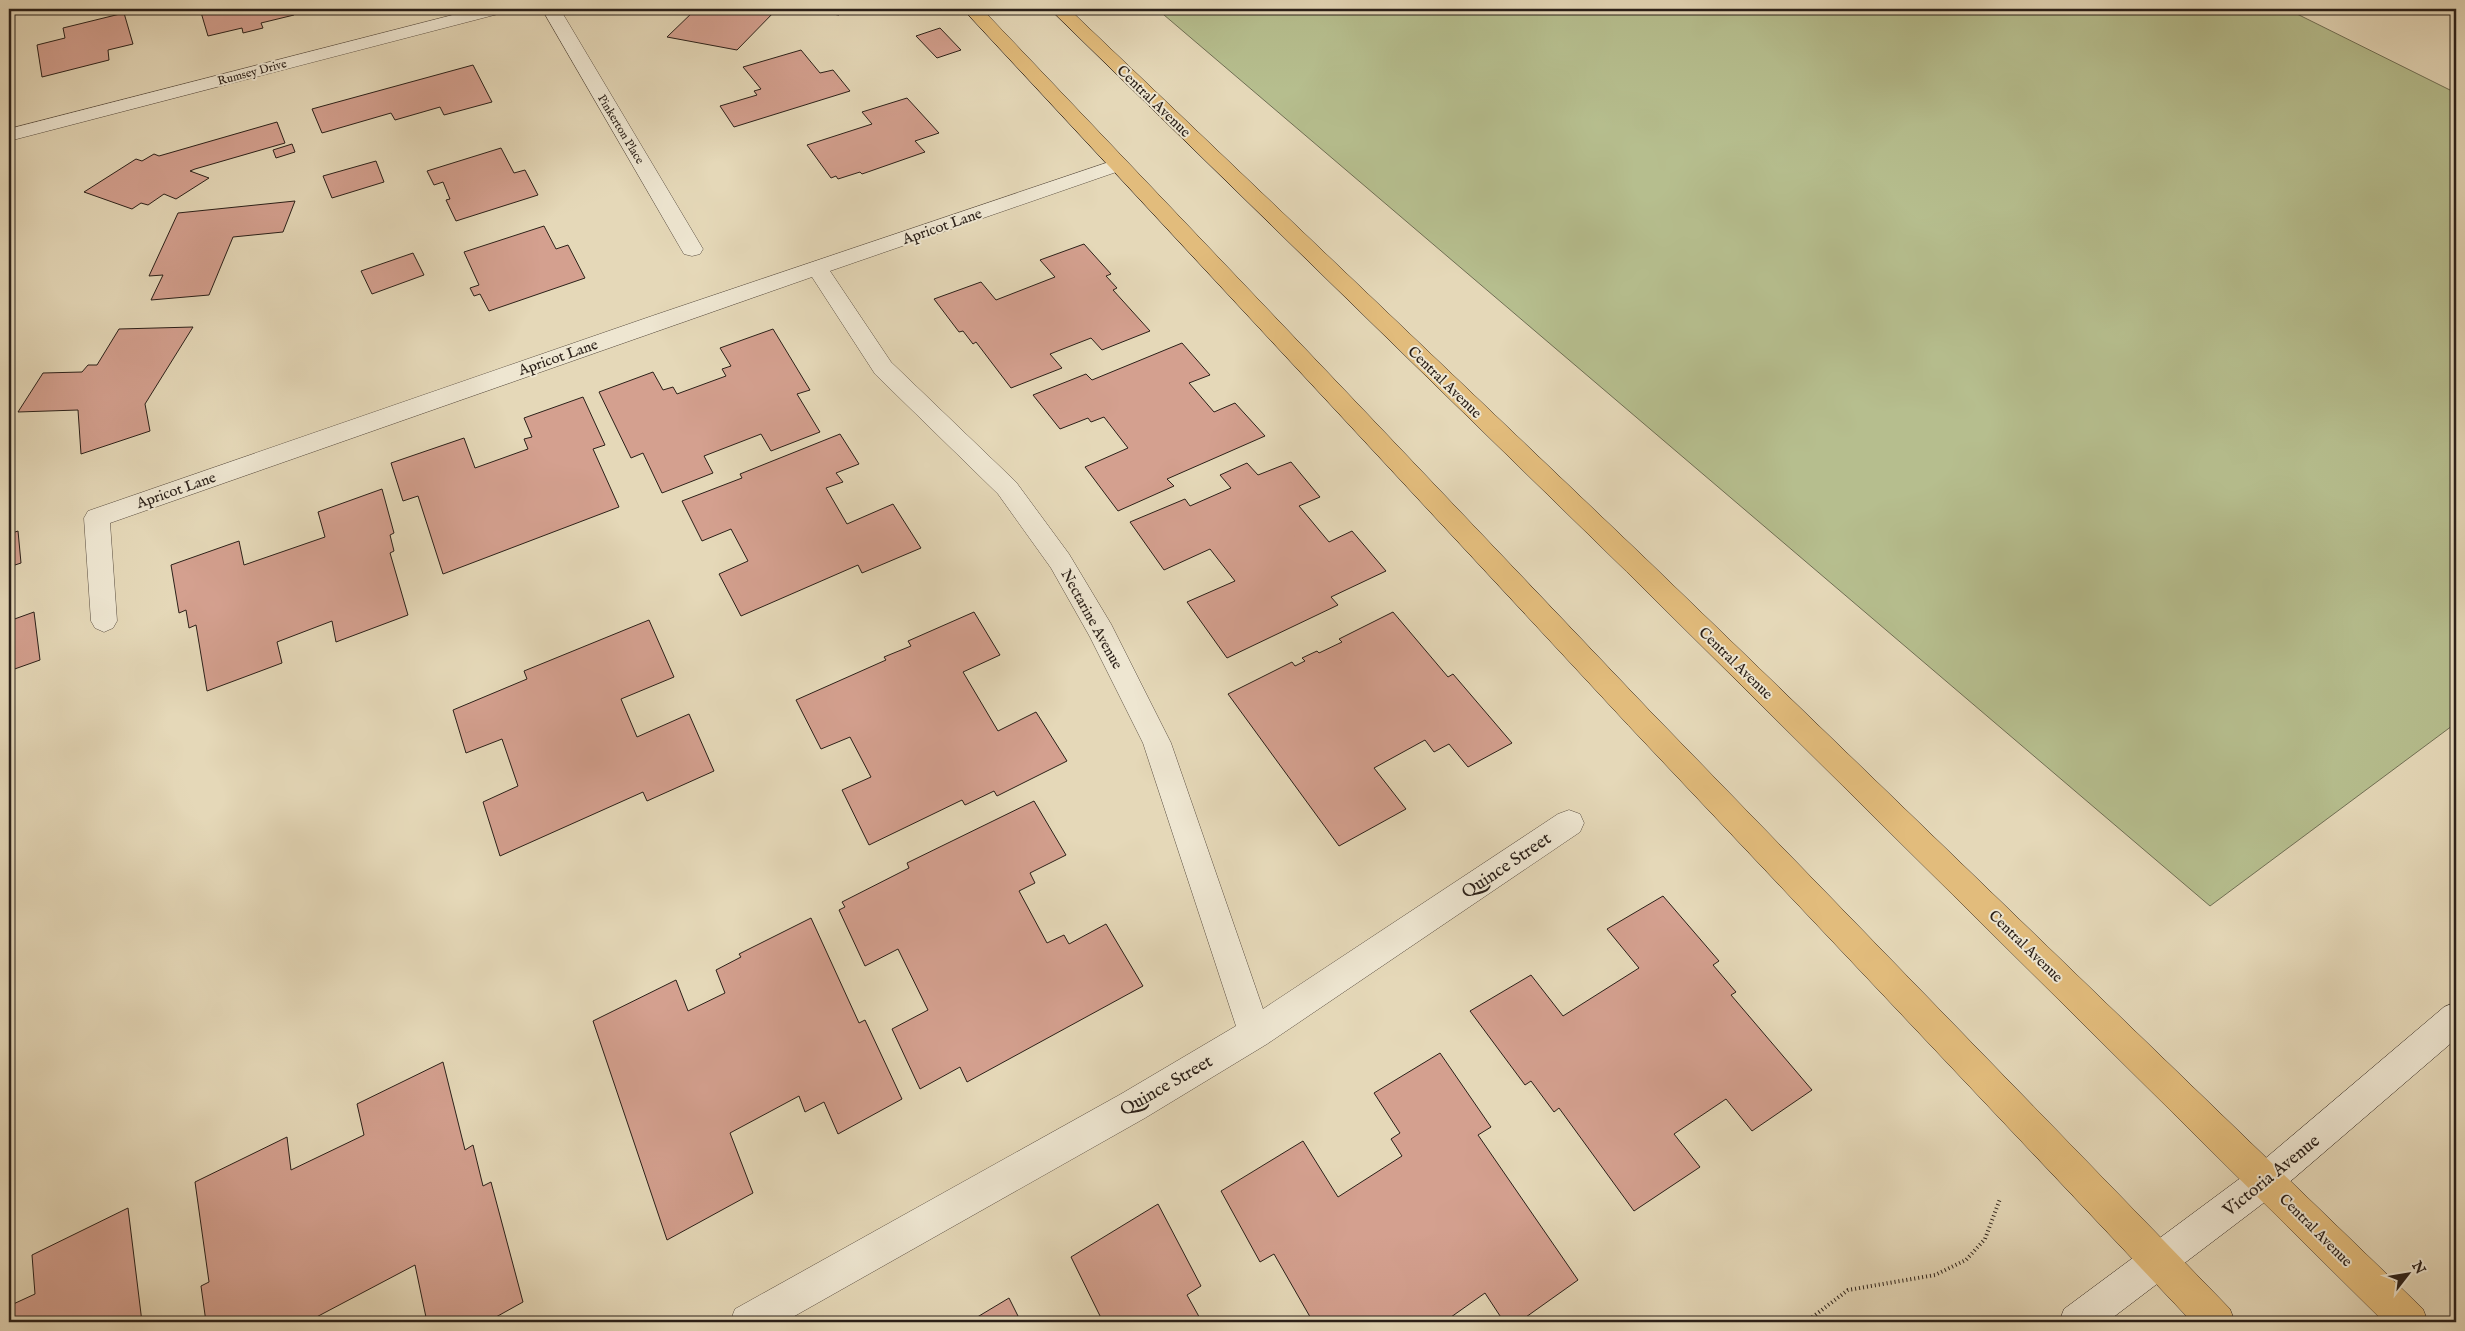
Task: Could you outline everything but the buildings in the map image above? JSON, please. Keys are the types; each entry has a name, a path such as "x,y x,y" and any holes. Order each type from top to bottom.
{"main road":[{"path":"972,9 1638,718 2217,1322"},
{"name":"Central Avenue","path":"1059,9 1643,572 2410,1322"}],"street":[{"name":"Rumsey Drive","path":"9,135 496,9"},
{"name":"Pinkerton Place","path":"550,9 692,249"},
{"name":"Apricot Lane","path":"104,621 97,518 1118,165"},
{"name":"Nectarine Avenue","path":"818,269 883,368 1006,488 1060,561 1096,624 1157,742 1255,1033"},
{"name":"Quince Street","path":"748,1322 1133,1106 1255,1033 1569,823"},
{"name":"Victoria Avenue","path":"2077,1322 2266,1180 2456,1018"}],"path":[{"path":"1806,1322 1848,1290 1935,1275 1966,1260 1984,1239 2000,1199"}],"green space":[{"path":"1157,9 2287,9 2456,93 2456,723 2210,906"}]}
